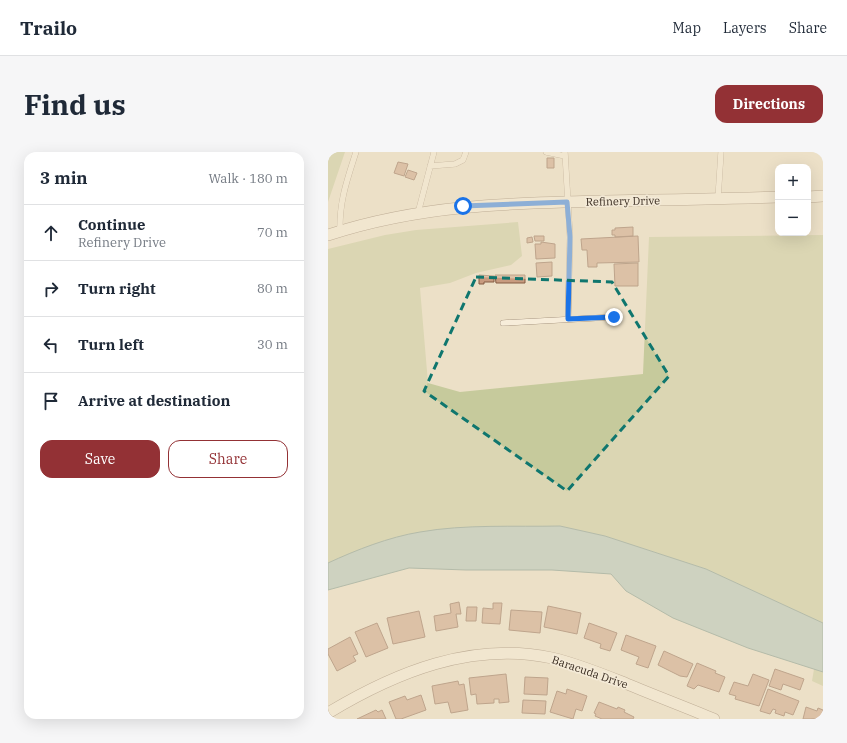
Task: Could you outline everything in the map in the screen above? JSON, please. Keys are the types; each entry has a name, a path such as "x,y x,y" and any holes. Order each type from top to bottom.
{"street":[{"path":"811,197 823,196"},
{"name":"Refinery Drive","path":"328,235 358,226 418,213 463,206 775,197"},
{"name":"Baracuda Drive","path":"328,713 389,680 418,668 439,662 476,655 501,654 540,656 579,666 714,719"}],"lane":[{"path":"340,232 339,211 342,196 356,152"},
{"path":"418,213 434,152"},
{"path":"430,166 455,164 463,160 466,152"},
{"path":"546,152 565,154 570,237 568,319"},
{"path":"718,199 721,152"},
{"path":"503,323 614,317"}],"highlighted area":[{"path":"476,277 612,282 669,376 567,491 424,391"}],"green space":[{"path":"328,152 345,152 328,202"},
{"path":"518,222 522,256 511,265 476,273 450,283 420,288 428,383 460,392 643,374 649,237 823,235 823,623 706,569 605,536 560,526 328,563 328,249 385,235 416,230"},
{"path":"814,669 823,672 823,686 812,681"}],"water":[{"path":"490,526 560,526 605,536 706,569 823,623 823,672 748,648 673,618 626,591 611,574 552,570 466,570 409,568 328,590 328,563 361,549 396,537 437,529"}],"building":[{"path":"547,158 554,158 554,168 547,168"},
{"path":"398,162 408,164 404,176 394,173"},
{"path":"408,170 417,173 414,180 405,177"},
{"path":"633,227 633,236 615,237 615,235 612,235 612,230 615,230 615,228"},
{"path":"534,236 544,236 544,241 535,241"},
{"path":"638,236 639,262 597,263 597,267 588,267 587,250 582,250 581,239"},
{"path":"532,237 533,242 527,243 527,238"},
{"path":"541,242 555,244 555,258 536,259 535,244 541,244"},
{"path":"552,262 552,276 537,277 536,263"},
{"path":"638,263 638,286 615,286 614,264"},
{"path":"479,275 494,276 494,282 484,282 484,284 479,284"},
{"path":"495,275 525,275 525,283 496,283"},
{"path":"459,602 461,614 456,614 458,627 436,631 434,616 451,613 450,604"},
{"path":"493,603 502,603 500,624 482,623 483,608 493,609"},
{"path":"548,606 581,613 577,634 544,627"},
{"path":"467,607 477,607 476,621 466,621"},
{"path":"511,610 542,612 540,633 509,630"},
{"path":"419,611 425,637 393,644 387,618"},
{"path":"377,623 388,648 366,657 355,632"},
{"path":"589,623 617,633 610,651 600,648 601,644 584,638"},
{"path":"626,635 656,646 648,668 636,664 639,657 621,650"},
{"path":"350,637 358,654 353,656 356,661 337,671 328,654 328,649"},
{"path":"664,651 693,664 687,677 680,676 658,665"},
{"path":"697,663 716,671 715,673 725,677 719,692 698,685 694,689 687,686"},
{"path":"775,669 804,679 800,690 783,684 781,690 769,686"},
{"path":"506,674 509,702 499,703 499,699 494,699 494,703 477,704 476,694 471,695 469,678"},
{"path":"753,674 769,680 759,706 735,699 736,696 729,694 734,682 748,686"},
{"path":"525,677 548,678 547,695 524,694"},
{"path":"458,681 459,685 464,684 468,710 451,713 448,702 435,704 432,686"},
{"path":"567,689 587,696 582,711 576,709 573,719 550,712 557,691 566,694"},
{"path":"768,689 799,701 793,715 785,712 784,716 775,713 776,710 773,709 770,714 760,711"},
{"path":"421,695 426,710 401,719 396,719 389,702 405,696 407,700"},
{"path":"523,700 546,701 545,714 522,713"},
{"path":"599,702 617,709 618,707 625,710 624,712 634,717 633,719 602,719 595,716 596,714 594,713"},
{"path":"806,707 817,711 818,708 823,710 823,719 803,719"},
{"path":"376,710 378,712 382,710 386,719 357,719"}],"route":[{"path":"463,206 524,202 567,202 570,237 568,319 614,317"}]}
